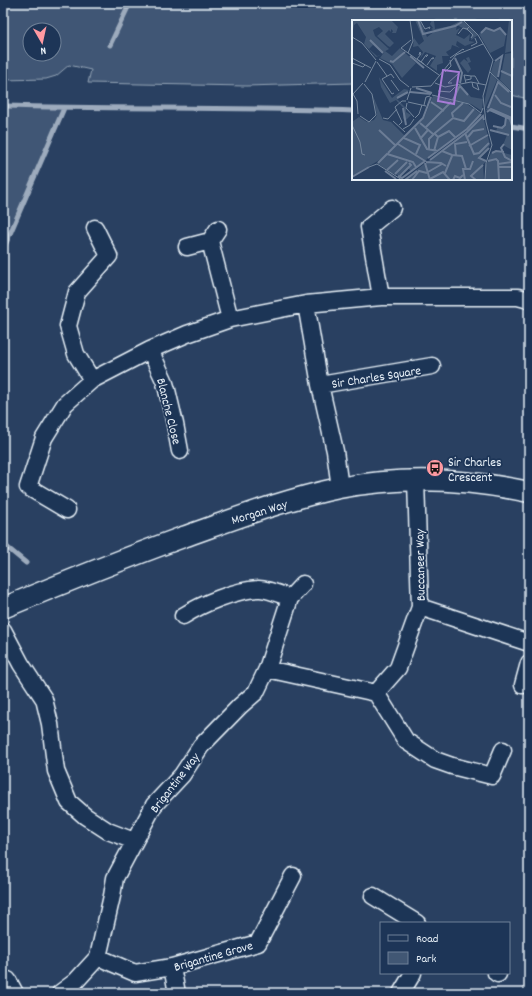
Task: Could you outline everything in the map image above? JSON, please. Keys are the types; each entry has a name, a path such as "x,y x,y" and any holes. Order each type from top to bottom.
{"street":[{"path":"381,297 369,227 392,208"},
{"path":"92,380 76,354 68,326 77,292 109,256 95,228"},
{"path":"187,248 214,235 230,319"},
{"path":"67,510 28,487 44,438 65,404 92,380 150,350 187,334 230,319 306,304 381,297 518,297 529,300"},
{"path":"306,304 320,385 335,451 340,488"},
{"name":"Blanche Close","path":"150,350 167,390 180,451"},
{"name":"Sir Charles Square","path":"320,385 432,366"},
{"name":"Morgan Way","path":"3,608 74,578 222,523 276,505 340,488 416,480 482,484 529,492"},
{"name":"Buccaneer Way","path":"376,693 398,668 420,607 416,480"},
{"name":"Brigantine Way","path":"60,993 76,981 98,956 115,878 154,805 182,775 201,746 240,706 256,692 267,668 290,598 303,584"},
{"path":"183,616 199,606 231,594 259,588 290,598"},
{"path":"420,607 529,643"},
{"path":"3,630 21,664 44,699 50,724 56,771 69,802 85,816 108,831 134,841"},
{"path":"523,685 529,663"},
{"path":"267,668 376,693 406,741 435,760 452,766 492,776 503,750"},
{"name":"Brigantine Grove","path":"98,956 135,973 172,967 258,943 293,876"},
{"path":"373,896 415,922"},
{"path":"172,967 177,993"},
{"path":"400,993 412,974"}],"green space":[{"path":"3,3 529,3 529,99 512,95 512,20 352,20 352,83 246,86 88,83 91,70 69,65 56,76 46,79 3,80"},
{"path":"3,106 64,108 3,250"}],"waterway":[{"path":"110,45 130,3"},
{"path":"3,106 352,111"},
{"path":"3,250 64,108"},
{"path":"512,126 529,129"},
{"path":"3,544 26,563"}],"place":[{"name":"Sir Charles Crescent","path":"435,468"}]}
